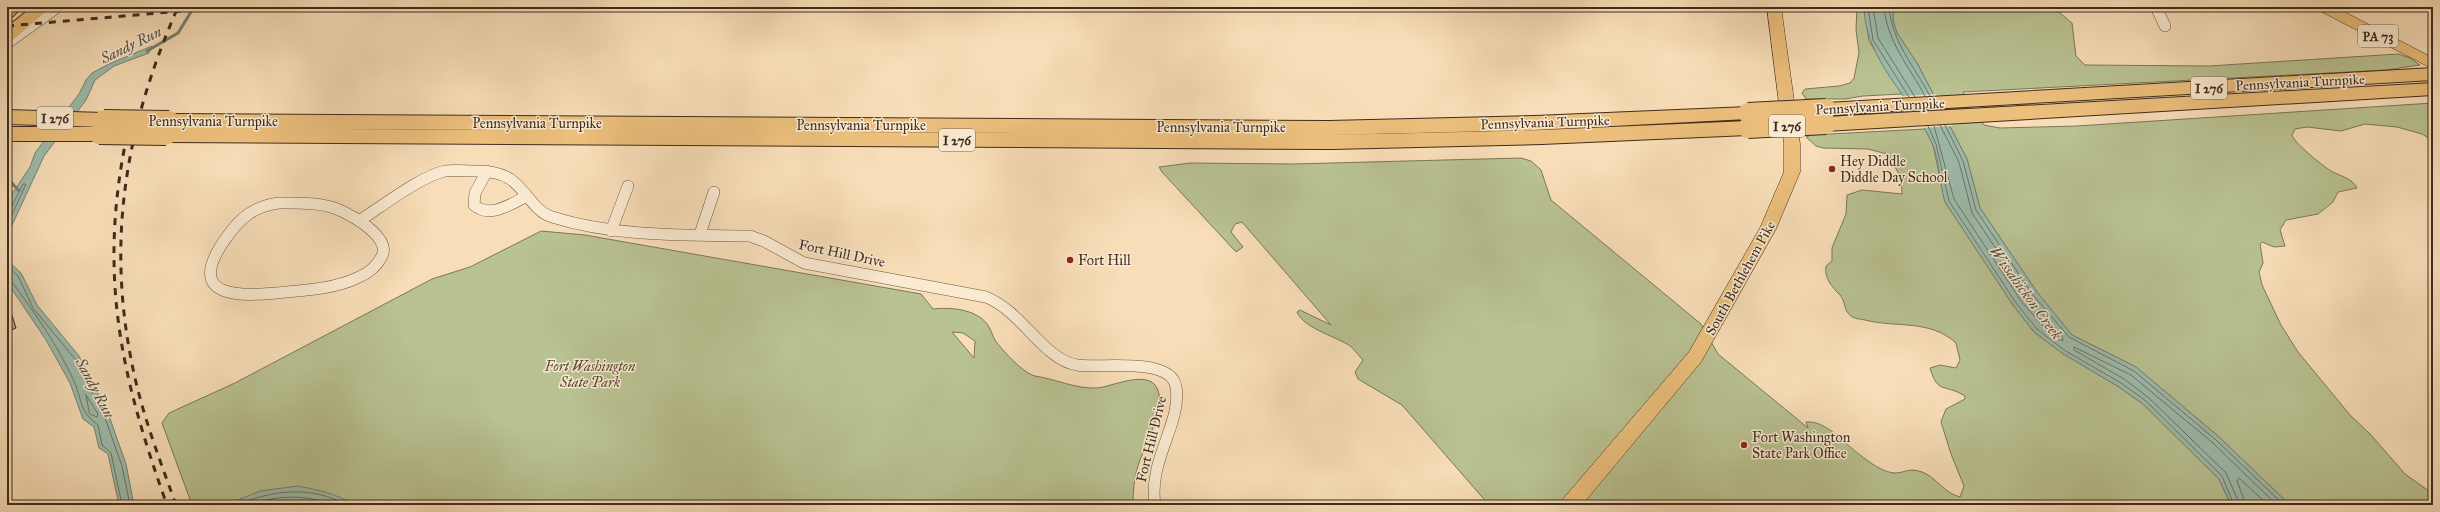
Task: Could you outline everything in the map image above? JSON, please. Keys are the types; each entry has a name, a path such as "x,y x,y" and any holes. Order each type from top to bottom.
{"highway":[{"path":"7,12 14,7"},
{"path":"7,26 33,7"},
{"path":"7,36 43,7"},
{"name":"Pennsylvania Turnpike","path":"7,134 101,127 1332,142 1534,138 1748,120 1990,108 2433,76"},
{"name":"Pennsylvania Turnpike","path":"7,117 101,127"}],"main road":[{"path":"7,46 61,7"},
{"name":"South Bethlehem Pike","path":"1570,505 1675,383 1695,357 1712,330 1776,214 1792,172 1792,144 1774,7"},
{"name":"PA 73","path":"2323,7 2433,76"}],"street":[{"path":"2156,7 2165,26"},
{"path":"487,171 475,193 474,205 480,209 495,210 527,196"},
{"name":"Fort Hill Drive","path":"359,221 432,175 446,172 487,171 511,178 527,196 550,217 611,231 643,234 750,236 760,238 789,257 804,263 977,294 997,302 1010,310 1044,346 1069,363 1082,366 1145,366 1163,371 1175,384 1178,394 1155,474 1153,496 1155,505"},
{"path":"611,231 628,186"},
{"path":"700,234 714,192"},
{"path":"279,203 324,203 336,207 359,221 381,239 384,253 370,270 350,281 289,292 240,294 221,290 211,282 209,269 211,262 238,221 258,207 279,203"}],"green space":[{"path":"1857,7 1864,7 1869,41 1902,94 1863,96 1845,99 1806,99 1802,93 1805,89 1839,86 1850,83 1854,78 1859,53 1856,30"},
{"path":"1893,7 2053,7 2072,23 2076,56 2085,65 2209,66 2398,54 2410,58 2420,65 2386,70 1963,92 1984,125 2000,128 2077,126 2433,103 2433,141 2422,134 2397,127 2365,124 2341,131 2307,127 2295,129 2292,135 2303,149 2331,171 2352,182 2357,188 2338,192 2333,202 2318,214 2286,220 2280,230 2285,246 2274,247 2262,242 2260,244 2263,263 2259,272 2262,285 2281,325 2298,352 2350,415 2371,435 2405,474 2433,494 2433,505 2290,505 2219,437 2136,367 2072,335 2037,292 1980,208 1967,159 1917,63 1897,33 1893,21"},
{"path":"1925,129 1933,145 1945,202 2013,305 2034,332 2062,353 2119,387 2143,404 2219,479 2231,505 1489,505 1402,405 1358,379 1355,372 1363,360 1349,345 1312,327 1300,317 1297,312 1300,310 1331,325 1242,222 1235,224 1231,232 1243,247 1236,252 1159,167 1190,163 1293,164 1521,158 1531,161 1541,170 1551,200 1701,324 1718,354 1808,428 1806,422 1813,422 1821,425 1835,434 1872,464 1881,469 1891,473 1899,473 1910,470 1922,472 1932,477 1949,492 1960,497 1964,486 1951,454 1941,422 1946,409 1965,399 1965,396 1939,385 1936,382 1930,368 1940,365 1956,368 1960,360 1956,343 1946,335 1924,327 1877,322 1852,317 1848,314 1842,298 1827,278 1826,274 1826,266 1832,261 1832,248 1846,214 1847,195 1862,190 1902,194 1901,177 1887,154 1868,149 1823,148 1816,146 1806,137 1811,135"},
{"name":"Fort Washington State Park","path":"541,231 585,235 921,294 933,309 947,308 962,310 970,312 982,319 988,326 995,340 1013,361 1025,371 1035,376 1089,388 1103,387 1138,379 1146,380 1152,383 1157,388 1159,405 1154,427 1137,471 1134,486 1133,505 192,505 162,423 169,413 235,383 432,279 470,267","holes":["952,332 963,333 975,341 974,358"]}],"water":[{"name":"Wissahickon Creek","path":"1864,7 1893,7 1893,21 1897,33 1917,63 1967,159 1980,208 2037,292 2072,335 2136,367 2219,437 2290,505 2231,505 2219,479 2143,404 2119,387 2062,353 2034,332 2013,305 1945,202 1935,150 1923,126 1880,61 1866,26"},
{"path":"152,46 149,53 114,66 95,80 86,100 44,156 7,236 7,210 12,194 30,167 35,153 79,94 86,80 92,73 109,64"},
{"path":"7,260 21,273 37,305 79,356 108,413 126,464 134,505 119,505 108,454 99,448 94,427 83,419 70,383 46,340 7,282"},
{"path":"298,486 328,493 355,505 226,505 260,491"}],"pier":[{"path":"1936,94 1953,126 1922,128 1901,96"}],"building":[{"path":"7,306 9,306 16,328 7,332"}],"waterway":[{"name":"Sandy Run","path":"147,51 178,33 194,7"},
{"path":"7,182 12,183 19,191"}],"railway":[{"path":"176,12 178,7"},
{"path":"176,12 229,7"},
{"path":"7,26 176,12"},
{"path":"176,12 159,53 144,98 133,144 125,189 121,235 121,282 126,329 135,378 148,426 176,505"},
{"path":"127,135 118,185 114,233 118,323 126,367 137,411 167,505"}],"place":[{"name":"Hey Diddle Diddle Day School","path":"1832,169"},
{"name":"Fort Hill","path":"1070,260"},
{"name":"Fort Washington State Park Office","path":"1744,445"}]}
